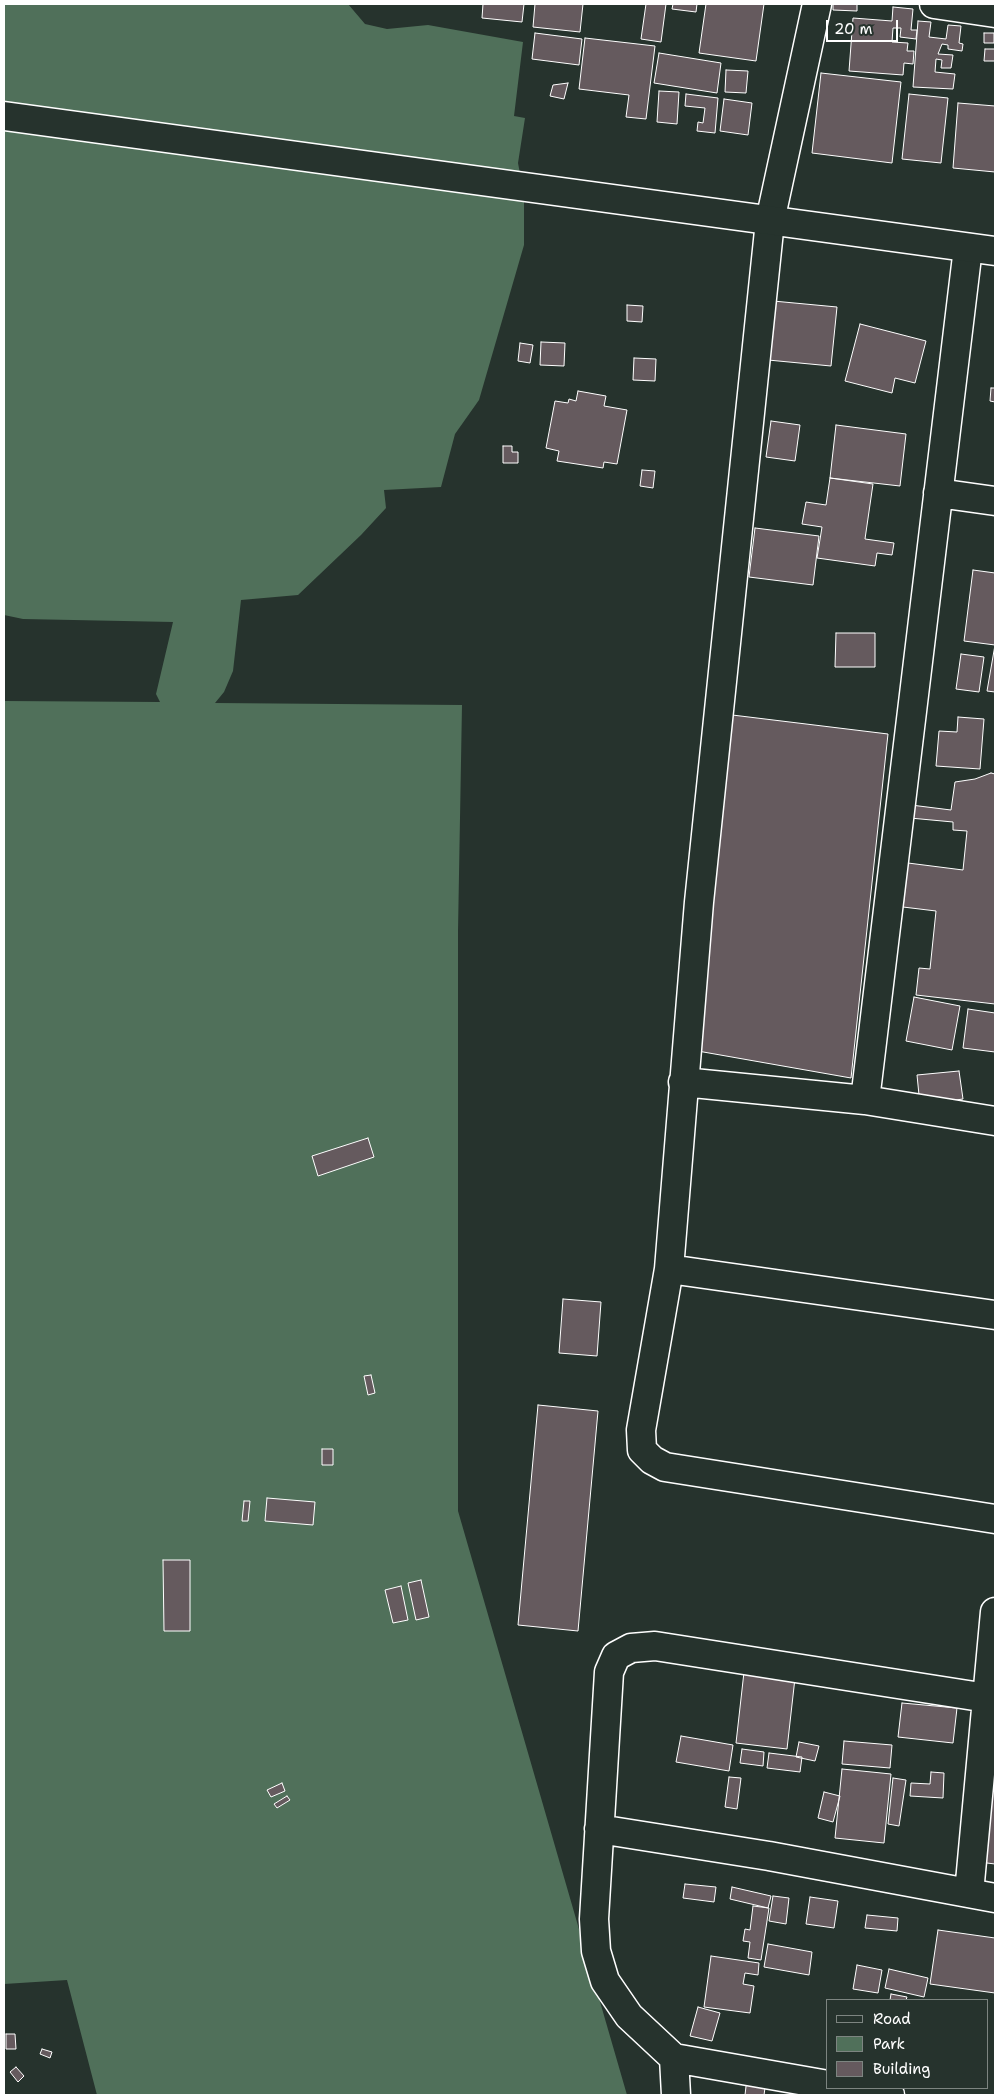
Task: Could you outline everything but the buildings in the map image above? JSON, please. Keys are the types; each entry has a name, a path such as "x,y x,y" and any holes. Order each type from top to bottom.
{"street":[{"path":"817,4 770,221 698,912 668,1269 640,1430 642,1450 652,1460 665,1467 995,1519"},
{"path":"934,4 995,13"},
{"path":"4,116 995,252"},
{"path":"865,1100 968,248"},
{"path":"938,493 995,501"},
{"path":"683,1082 865,1100 995,1121"},
{"path":"668,1269 995,1315"},
{"path":"969,1894 995,1612"},
{"path":"826,2084 674,2058 629,2016 605,1981 596,1951 594,1919 609,1672 616,1656 631,1648 655,1646 987,1698"},
{"path":"599,1829 770,1856 995,1898"},
{"path":"674,2058 676,2095"},
{"path":"852,2089 890,2095"}],"green space":[{"path":"4,4 348,4 365,24 387,29 428,25 523,42 514,116 525,118 518,163 524,195 524,245 479,400 455,434 441,487 384,490 386,508 361,535 298,595 241,600 233,671 224,692 215,703 462,705 458,931 458,1511 627,2095 97,2095 67,1980 4,1984 4,701 160,702 156,694 173,622 23,619 4,615"}]}
